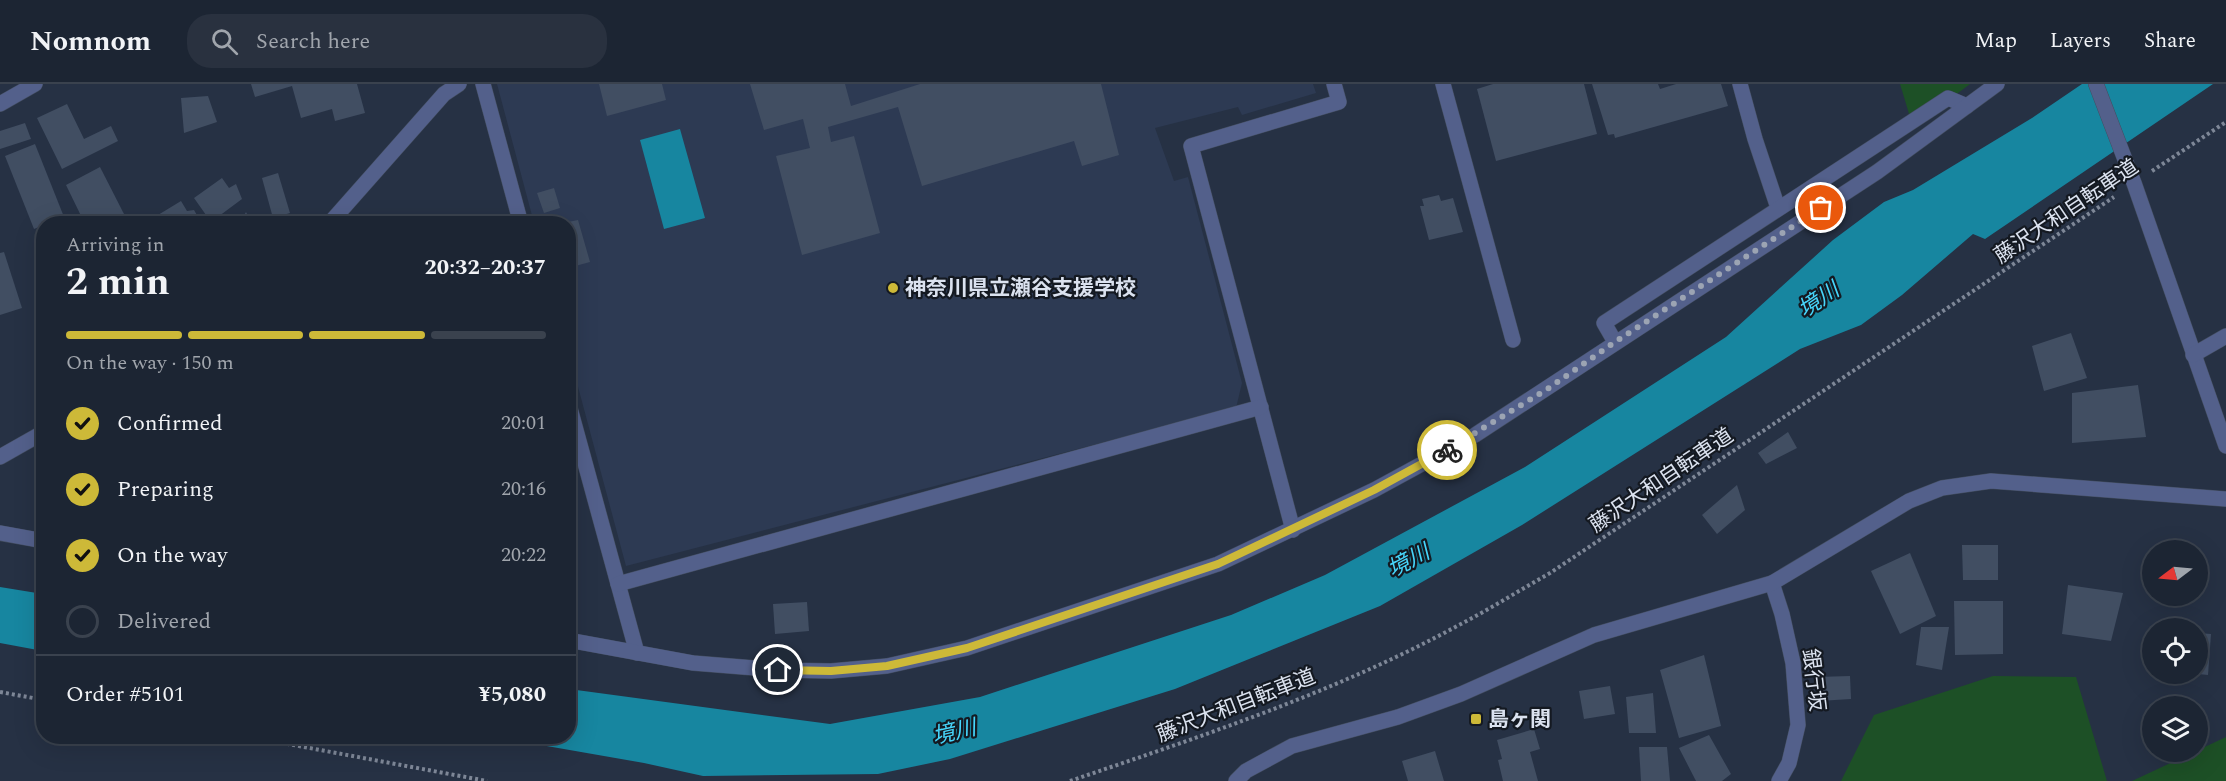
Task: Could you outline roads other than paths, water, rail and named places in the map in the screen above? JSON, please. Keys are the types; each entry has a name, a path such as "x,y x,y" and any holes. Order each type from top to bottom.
{"street":[{"path":"0,105 35,84"},
{"path":"336,216 440,89 459,84"},
{"path":"483,84 518,216"},
{"path":"1293,530 1191,146 1339,102 1334,84"},
{"path":"1443,84 1513,340"},
{"path":"1740,84 1778,208"},
{"path":"576,642 693,663 778,670 831,671 887,666 967,648 1218,564 1374,490 1475,435 1867,178 1996,84"},
{"path":"2096,84 2133,180 2226,446"},
{"path":"1615,342 1604,324 1948,98 1967,106"},
{"path":"2193,355 2226,336"},
{"path":"618,584 1261,407"},
{"path":"576,430 637,653"},
{"path":"0,457 36,437"},
{"path":"1236,781 1246,771 1292,746 1398,717 1461,694 1594,635 1772,584 1908,501 1942,488 1991,481 2226,499"},
{"path":"0,533 36,540"},
{"name":"銀行坂","path":"1772,584 1782,614 1792,663 1798,725 1789,763 1779,781"}],"water":[{"name":"境川","path":"2082,84 2213,84 1985,239 1973,234 1902,295 1861,325 1800,349 1522,525 1380,606 1175,689 950,759 878,774 703,776 535,744 576,744 576,690 830,724 980,697 1231,615 1325,575 1525,467 1726,337 1833,240 1884,202 1913,190 2032,118"},
{"path":"680,129 705,218 664,229 640,140"},
{"path":"0,587 36,593 36,650 0,643"}],"place":[{"name":"神奈川県立瀬谷支援学校","path":"893,288"},
{"name":"島ヶ関","path":"1476,719"}]}
